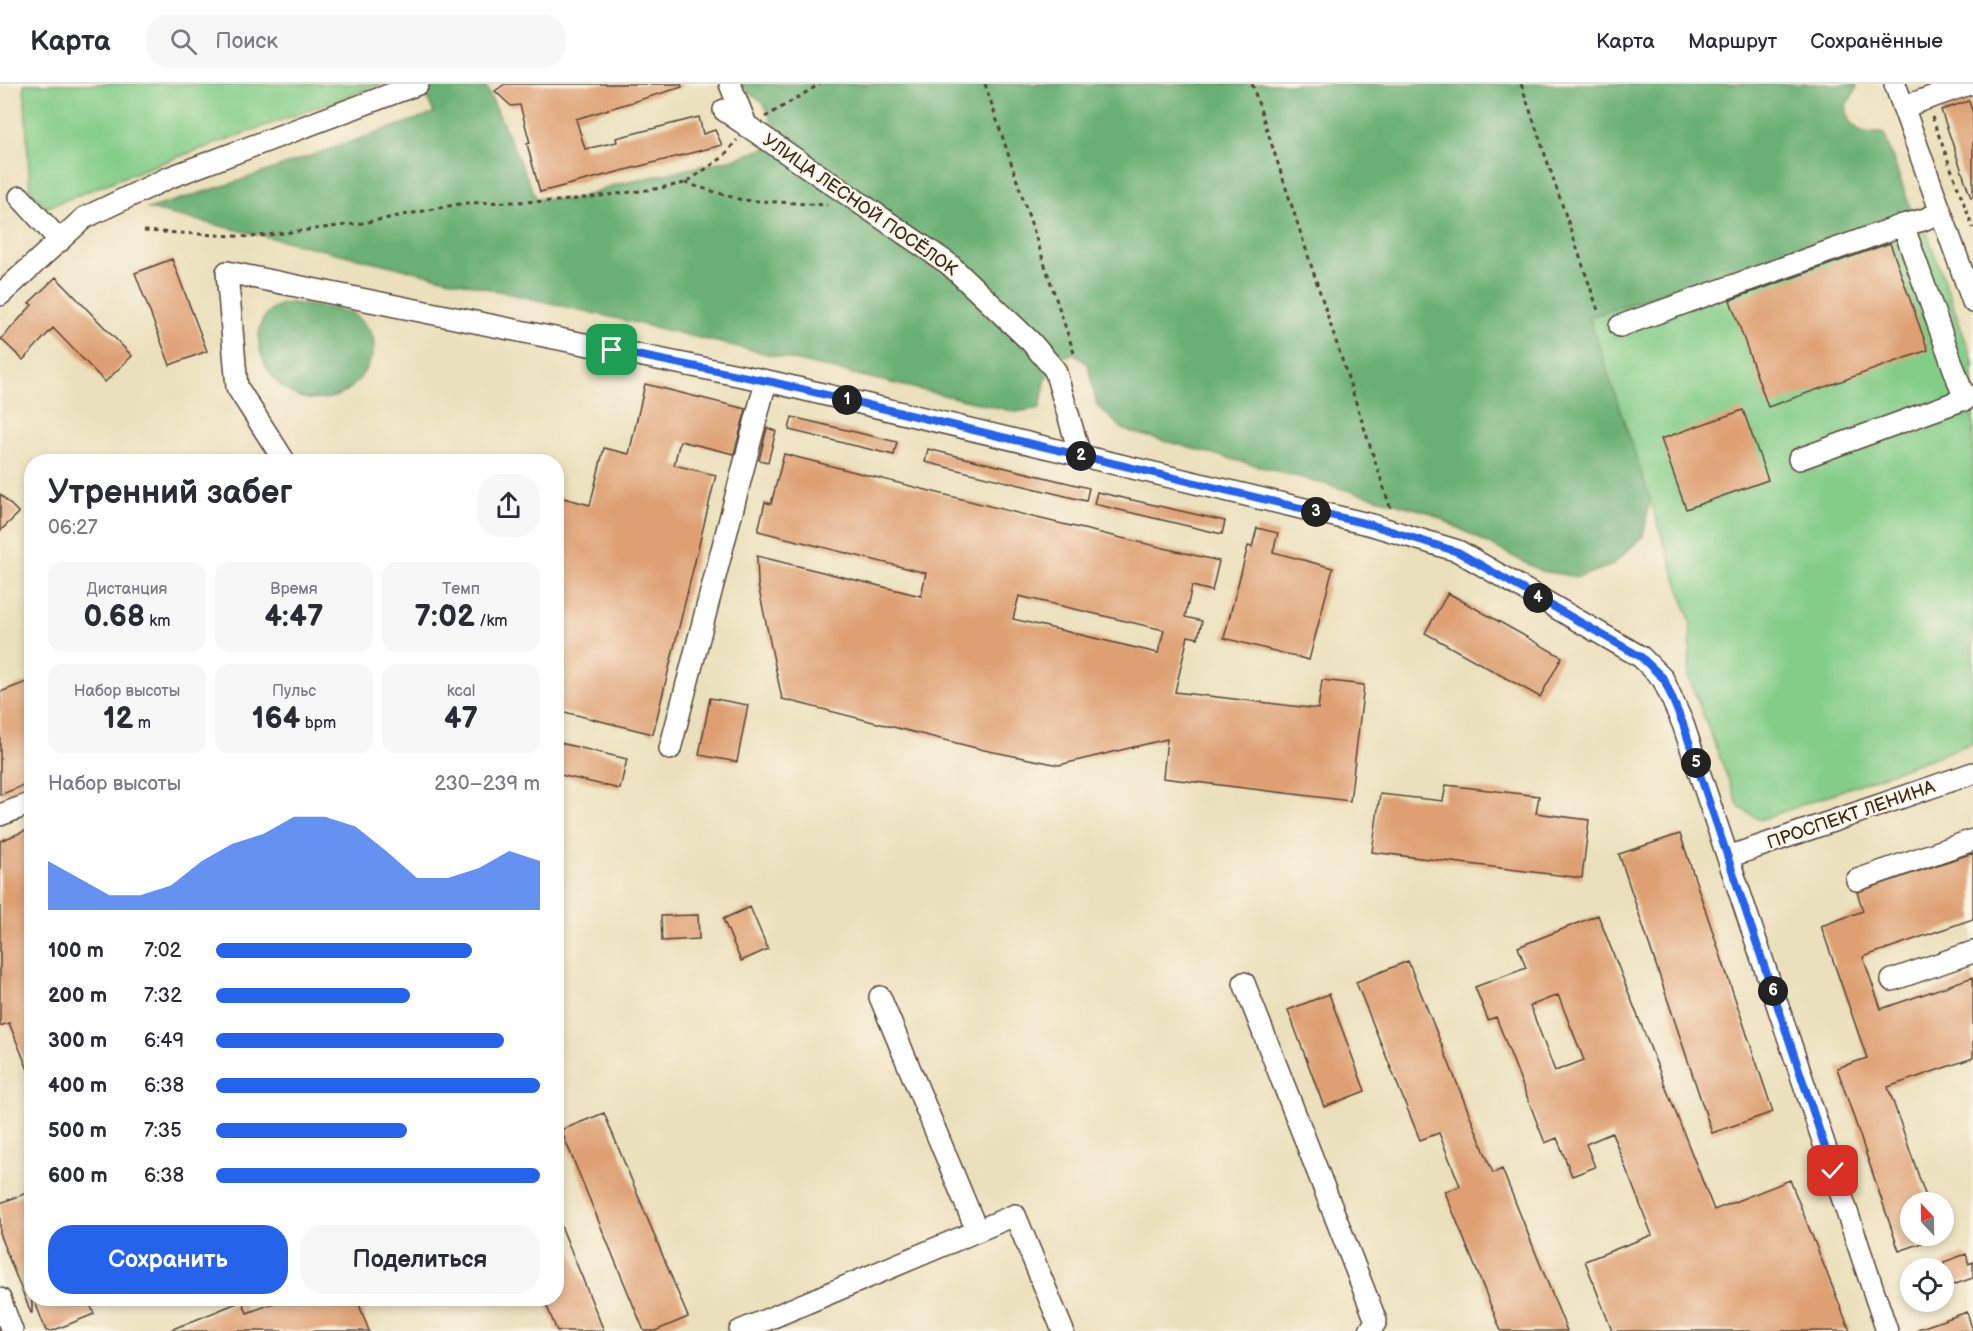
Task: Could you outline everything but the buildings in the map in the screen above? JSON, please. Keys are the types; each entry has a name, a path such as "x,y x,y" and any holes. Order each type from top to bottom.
{"street":[{"path":"0,295 84,218 168,178 418,84"},
{"path":"730,84 747,127"},
{"path":"1895,84 1973,302"},
{"path":"1903,107 1970,84 1973,89"},
{"name":"УЛИЦА ЛЕСНОЙ ПОСЁЛОК","path":"724,110 950,264 1031,342 1055,370 1080,455"},
{"path":"20,198 60,241"},
{"path":"1620,326 1941,212"},
{"path":"1799,459 1969,398 1903,225"},
{"path":"280,454 237,387 227,272 766,381 1372,525 1458,552 1641,657 1664,679 1683,724 1887,1331"},
{"path":"670,748 766,381"},
{"name":"ПРОСПЕКТ ЛЕНИНА","path":"1728,857 1973,773"},
{"path":"0,815 24,806"},
{"path":"1857,880 1973,840"},
{"path":"1892,980 1973,952"},
{"path":"1244,983 1376,1321 1370,1331"},
{"path":"880,997 978,1231"},
{"path":"740,1331 1014,1215 1063,1331"},
{"path":"0,1299 12,1331"}],"path":[{"path":"144,231 251,237 363,223 464,203 561,201 685,183 722,158 747,127 820,84"},
{"path":"985,84 1074,353"},
{"path":"1252,84 1391,510"},
{"path":"1521,84 1599,313"},
{"path":"1925,99 1973,228"},
{"path":"685,183 742,200 825,204 836,209"}],"green space":[{"path":"24,84 382,84 142,170 45,208 30,190"},
{"path":"421,84 485,84 536,198 574,200 611,186 733,159 767,148 773,141 774,131 768,111 763,103 738,84 1857,84 1856,90 1846,105 1849,121 1861,132 1884,133 1911,210 1589,317 1650,499 1643,536 1611,566 1578,577 1541,571 1428,512 1124,430 1097,405 1088,365 1074,353 1058,359 1046,377 1040,408 1016,412 148,209 230,184 434,113"},
{"path":"1918,208 1973,361 1973,743 1760,820 1739,807 1689,678 1691,623 1589,317"},
{"path":"293,303 352,313 371,332 374,340 373,350 366,369 354,385 339,395 313,399 291,393 275,379 264,360 259,340 262,322 273,308"}],"route":[{"path":"612,350 772,382 1372,525 1458,552 1641,657 1664,679 1683,724 1833,1171"}]}
